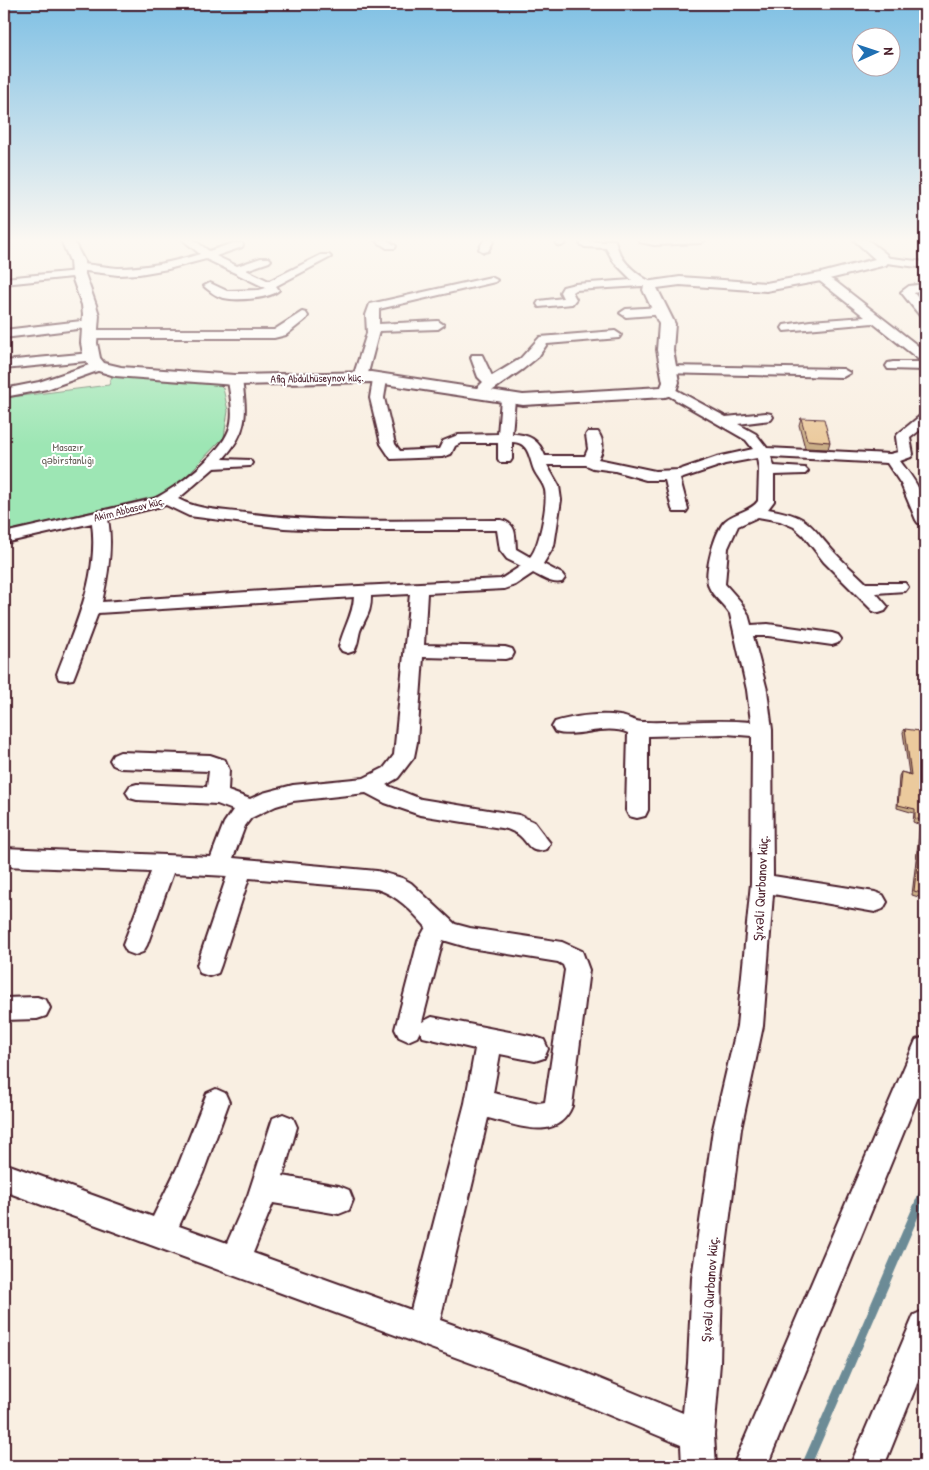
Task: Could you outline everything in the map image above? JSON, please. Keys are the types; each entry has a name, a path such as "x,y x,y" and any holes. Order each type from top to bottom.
{"street":[{"path":"89,309 95,362"},
{"path":"360,377 374,328 372,311 374,309"},
{"path":"862,309 899,335 925,359"},
{"path":"626,313 662,311 667,324 665,350 669,380 751,437 765,461 766,501 756,512"},
{"path":"4,334 90,329 274,334 282,332 302,316"},
{"path":"788,328 801,325 848,323 876,319"},
{"path":"374,328 438,325"},
{"path":"478,394 491,382 532,355 544,340 615,335"},
{"path":"776,356 783,370"},
{"path":"477,358 486,377 491,382"},
{"path":"4,365 95,362"},
{"path":"4,393 42,386 95,362"},
{"name":"Afiq Abdulhüseynov küç.","path":"95,362 121,372 235,380 360,377 508,399 532,400 660,394 669,380"},
{"path":"894,366 925,366"},
{"path":"669,380 783,370 843,373"},
{"path":"91,608 286,594 419,589 511,582 541,556 546,547 554,499 552,489 543,474 537,453 529,442 522,438 505,437 458,439 448,444 446,451 442,453 396,456 388,444 377,398 380,379"},
{"name":"Akim Abbasov küç.","path":"4,538 168,500 186,487 231,441 236,432 238,407 235,380"},
{"path":"505,459 508,399"},
{"path":"724,420 766,417"},
{"path":"539,461 588,460 598,465 616,466 646,475 671,476 690,472 722,460 891,459 906,454 904,437 925,419"},
{"path":"588,460 595,455 594,435"},
{"path":"891,459 912,490 924,520"},
{"path":"765,461 800,471"},
{"path":"209,464 245,463"},
{"path":"671,476 680,509"},
{"path":"168,500 189,512 284,523 323,525 501,525 507,529 508,550 556,578"},
{"path":"756,512 786,518 801,524 830,558 864,588 879,607"},
{"name":"Şıxəli Qurbanov küç.","path":"699,1466 697,1435 704,1363 708,1278 727,1129 751,1018 762,884 762,730 757,690 739,614 731,601 719,590 716,584 720,548 726,531 732,523 756,512"},
{"path":"66,674 91,608 97,581 101,530 99,516"},
{"path":"864,588 899,587"},
{"path":"209,965 230,867 236,823 243,812 293,793 368,784 391,772 404,757 407,742 419,589"},
{"path":"348,647 351,632 362,611 364,591"},
{"path":"744,631 768,630 832,639"},
{"path":"414,651 505,653"},
{"path":"562,727 617,722 638,728 726,727 762,730"},
{"path":"637,810 638,728"},
{"path":"120,760 210,763 218,765 221,774 217,791 218,796"},
{"path":"368,784 392,797 420,807 512,821 526,828 539,843"},
{"path":"137,792 218,796 250,808"},
{"path":"4,857 230,867 377,880 394,885 448,932 470,938 562,952 573,958 577,970 560,1106 552,1114 539,1116 478,1103"},
{"path":"135,944 165,864"},
{"path":"762,884 874,902"},
{"path":"439,926 430,941 420,1029 535,1049"},
{"path":"4,1009 37,1008"},
{"path":"422,1329 478,1103 489,1041"},
{"path":"750,1466 925,1049"},
{"path":"161,1233 189,1173 216,1102"},
{"path":"235,1260 258,1210 273,1167 283,1128"},
{"path":"4,1178 161,1233 581,1387 697,1435"},
{"path":"266,1188 339,1200"},
{"path":"867,1466 925,1326"}],"green space":[{"name":"Masazır qəbirstanlığı","path":"112,376 217,382 223,388 228,411 224,437 170,493 4,532 4,398 109,385"}],"building":[{"path":"801,418 824,419 830,442 807,440"},
{"path":"905,729 920,731 925,769 925,894 914,891 922,821 915,818 915,809 898,805 901,772 911,775"}],"waterway":[{"path":"806,1466 925,1190"}]}
